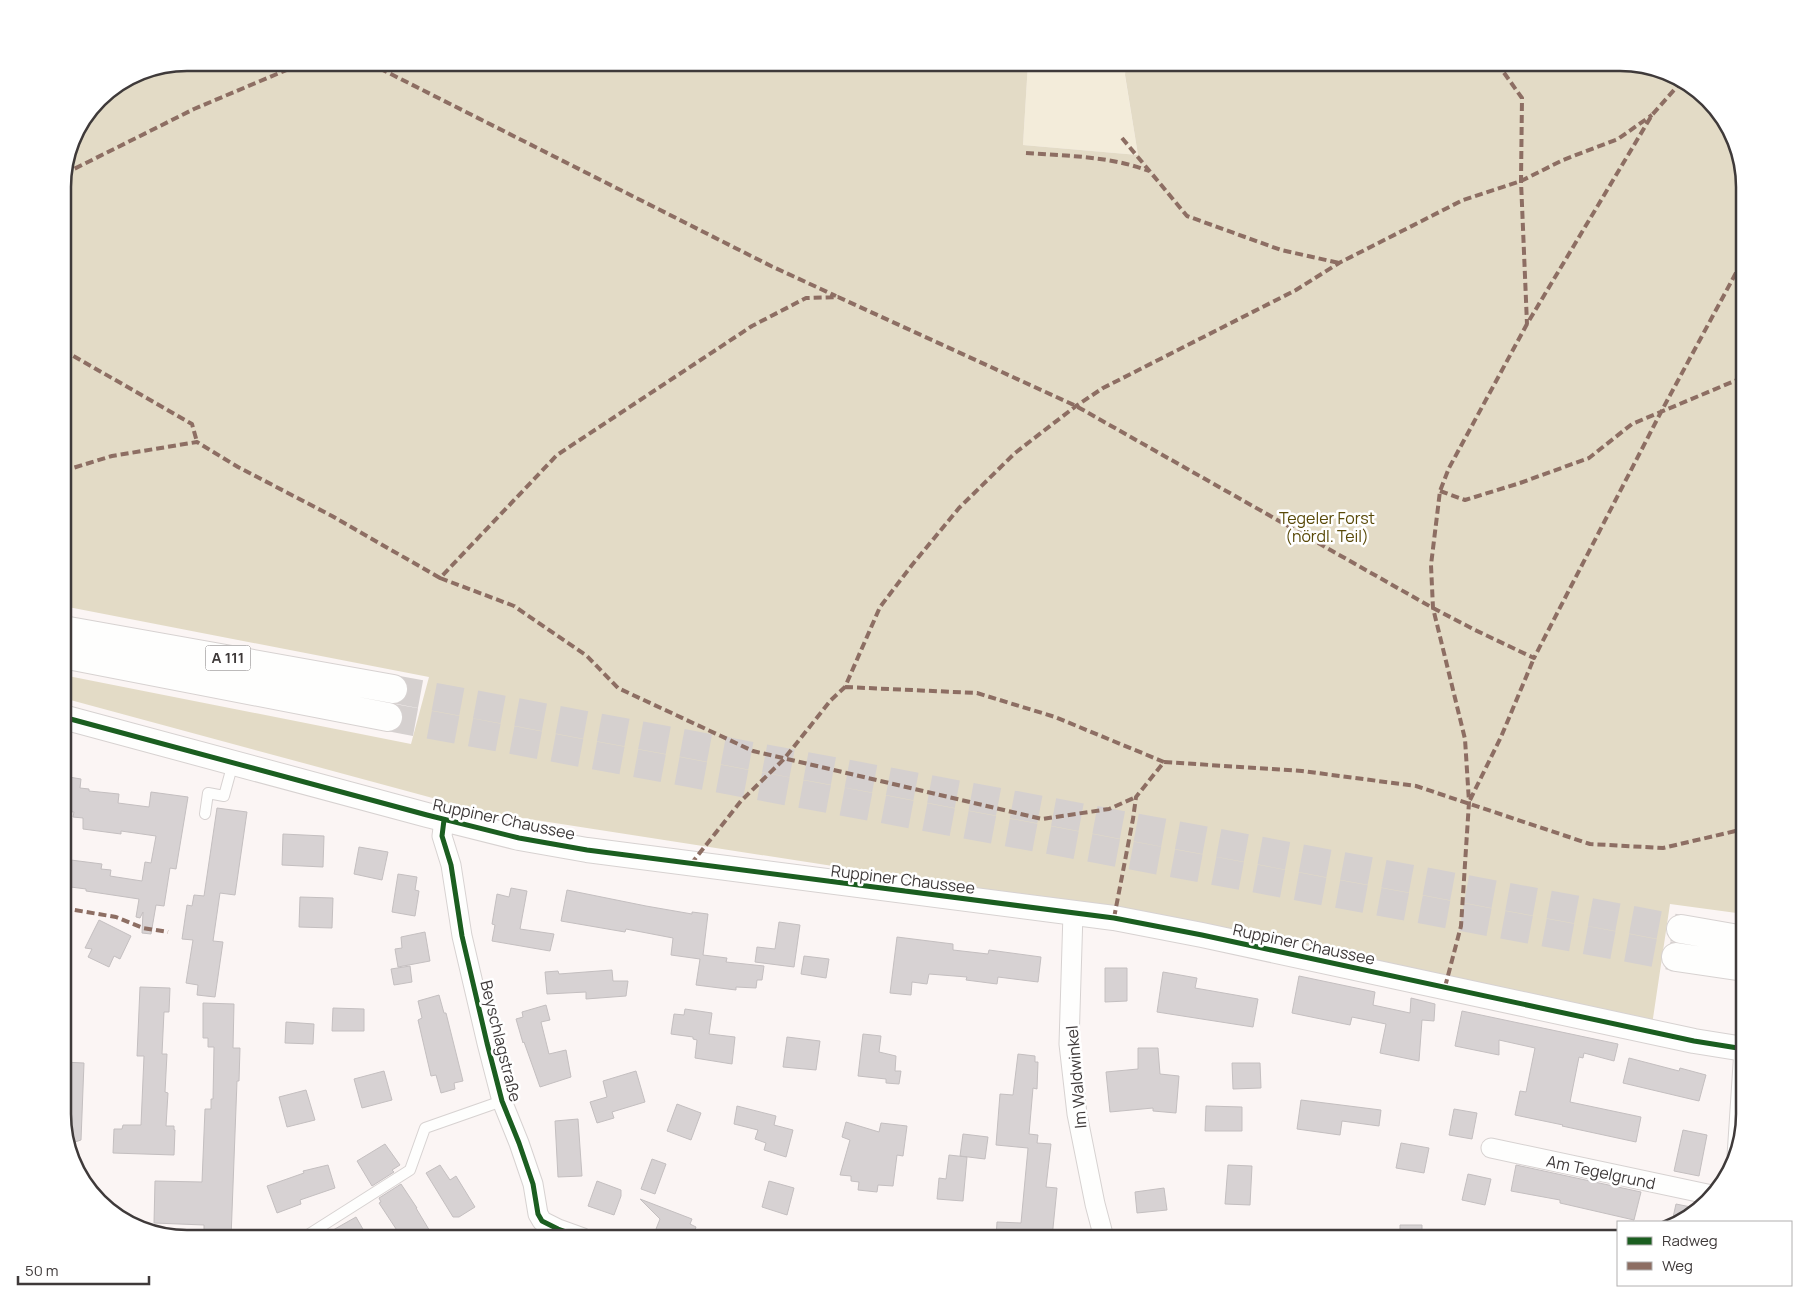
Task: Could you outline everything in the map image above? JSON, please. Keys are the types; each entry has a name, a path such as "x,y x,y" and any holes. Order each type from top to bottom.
{"highway":[{"name":"A 111","path":"71,631 393,689"},
{"name":"A 111","path":"71,656 388,717"},
{"path":"1681,929 1736,939"},
{"path":"1676,957 1736,966"}],"street":[{"name":"Ruppiner Chaussee","path":"71,719 444,820 519,838 587,850 1114,918 1202,935 1694,1041 1736,1048"},
{"name":"Beyschlagstraße","path":"444,820 442,836 451,865 462,936 502,1101 533,1184 538,1214 542,1221 561,1230"},
{"name":"Im Waldwinkel","path":"1074,913 1069,1044 1077,1114 1102,1230"},
{"name":"Am Tegelgrund","path":"1491,1148 1704,1193"}],"lane":[{"path":"205,814 208,793 224,796 233,763"},
{"path":"316,1230 410,1170 424,1128 502,1101"}],"shaded area":[{"path":"1028,71 1125,71 1138,155 1023,145"}],"green space":[{"name":"Tegeler Forst (nördl. Teil)","path":"187,71 1028,71 1023,145 1138,155 1125,71 1620,71 1643,73 1657,77 1690,95 1712,117 1727,143 1732,157 1736,187 1736,913 1670,904 1652,1025 1135,913 439,805 440,800 71,700 71,677 411,744 429,677 71,608 72,172 80,143 95,117 111,100 143,80 164,73"}],"building":[{"path":"71,777 81,779 80,788 89,789 89,791 119,794 118,803 149,807 151,792 188,797 176,869 170,868 164,906 156,905 151,934 142,933 143,912 140,918 136,917 139,899 71,887 71,860 102,864 101,869 111,870 110,876 142,881 145,862 151,863 156,836 121,831 121,834 83,829 83,818 73,817 74,812 71,812"},
{"path":"217,808 247,812 235,895 220,893 213,941 223,942 215,997 197,995 198,985 186,983 193,940 182,939 187,905 192,906 194,895 204,896"},
{"path":"283,834 324,836 323,867 282,865"},
{"path":"359,847 388,852 382,880 354,874"},
{"path":"398,874 417,877 415,890 419,891 415,916 392,912"},
{"path":"511,888 527,891 520,929 554,934 550,951 492,941 495,925 492,924 497,894 509,897"},
{"path":"567,890 692,914 692,912 708,914 703,955 727,958 726,962 764,966 762,980 757,980 756,988 736,987 736,990 696,985 700,959 671,955 673,938 626,929 625,932 561,921"},
{"path":"300,897 333,898 332,928 299,927"},
{"path":"99,920 131,936 120,959 114,956 109,967 88,957 92,949 85,948"},
{"path":"779,922 800,925 794,967 755,962 757,947 775,949"},
{"path":"425,932 430,961 398,967 395,949 402,948 401,937"},
{"path":"897,937 953,944 953,950 988,954 989,950 1041,957 1038,982 998,977 997,984 966,980 967,977 929,974 927,984 912,982 911,995 890,993"},
{"path":"804,956 829,959 826,978 801,974"},
{"path":"410,966 412,982 394,985 391,969"},
{"path":"1105,968 1127,968 1127,1001 1105,1002"},
{"path":"612,970 613,981 628,981 626,996 586,999 586,992 547,994 545,972 558,971 559,974"},
{"path":"1163,972 1197,978 1195,988 1258,999 1253,1027 1157,1012"},
{"path":"1299,976 1375,992 1373,1005 1410,1013 1411,998 1435,1004 1434,1021 1422,1020 1419,1061 1380,1053 1386,1024 1352,1017 1350,1025 1292,1013"},
{"path":"140,987 170,988 169,1012 164,1012 162,1054 167,1054 165,1092 168,1093 166,1126 174,1126 174,1155 113,1153 114,1129 122,1129 123,1125 141,1125 144,1056 137,1056"},
{"path":"439,995 444,1013 446,1013 463,1081 454,1083 455,1089 441,1093 436,1075 431,1076 418,1020 422,1018 418,1001"},
{"path":"203,1003 234,1004 233,1048 240,1048 231,1230 204,1230 204,1225 154,1223 155,1181 202,1182 205,1109 211,1109 211,1099 213,1099 214,1047 208,1047 208,1038 203,1038"},
{"path":"546,1005 550,1020 541,1022 549,1054 566,1050 571,1077 540,1087 516,1019 523,1017 522,1012"},
{"path":"333,1008 364,1009 364,1031 332,1031"},
{"path":"685,1009 712,1013 709,1034 735,1037 732,1064 695,1058 697,1040 693,1039 693,1037 671,1034 674,1014 684,1015"},
{"path":"1462,1011 1618,1044 1614,1061 1584,1053 1583,1058 1579,1057 1570,1102 1641,1117 1636,1142 1515,1115 1520,1091 1526,1092 1535,1048 1499,1040 1499,1055 1455,1046"},
{"path":"286,1022 314,1024 313,1044 285,1043"},
{"path":"863,1034 881,1036 879,1052 896,1056 895,1071 901,1071 899,1084 886,1083 886,1079 858,1076"},
{"path":"787,1037 820,1041 816,1070 783,1067"},
{"path":"1138,1048 1158,1048 1160,1074 1179,1076 1176,1113 1153,1111 1153,1108 1110,1112 1106,1072 1138,1069"},
{"path":"1018,1054 1035,1056 1035,1062 1038,1062 1037,1089 1033,1088 1029,1134 1038,1135 1037,1143 1051,1144 1046,1187 1057,1188 1053,1230 996,1230 997,1222 1021,1223 1028,1148 996,1145 1000,1094 1013,1095"},
{"path":"1629,1058 1679,1071 1680,1068 1706,1075 1699,1101 1623,1083"},
{"path":"71,1062 84,1063 81,1140 74,1142 73,1137 71,1121"},
{"path":"1232,1063 1260,1063 1261,1088 1233,1089"},
{"path":"384,1071 392,1100 362,1108 354,1079"},
{"path":"636,1071 645,1102 612,1112 614,1118 597,1123 590,1102 607,1097 603,1081"},
{"path":"306,1090 315,1120 287,1127 279,1097"},
{"path":"1301,1100 1381,1110 1379,1126 1342,1121 1340,1135 1297,1129"},
{"path":"677,1104 701,1113 691,1140 667,1131"},
{"path":"737,1106 776,1116 774,1125 793,1130 786,1157 764,1150 766,1143 755,1139 758,1130 734,1124"},
{"path":"1206,1106 1242,1107 1242,1131 1205,1131"},
{"path":"1454,1109 1477,1113 1472,1139 1449,1135"},
{"path":"578,1119 582,1176 558,1177 555,1121"},
{"path":"846,1122 879,1132 881,1123 907,1126 903,1156 897,1155 893,1186 878,1185 877,1192 858,1190 859,1182 851,1181 851,1176 840,1175 850,1140 842,1137"},
{"path":"1683,1130 1707,1135 1699,1176 1674,1171"},
{"path":"963,1134 988,1137 985,1159 960,1156"},
{"path":"1401,1143 1429,1148 1424,1173 1396,1168"},
{"path":"385,1144 400,1165 392,1170 394,1172 372,1186 357,1161"},
{"path":"949,1155 967,1157 963,1201 937,1199 939,1178 946,1179"},
{"path":"652,1159 666,1164 655,1194 641,1189"},
{"path":"328,1165 335,1188 300,1200 301,1204 277,1213 267,1186 304,1173 303,1171"},
{"path":"440,1165 450,1180 456,1176 475,1207 459,1217 453,1217 426,1173"},
{"path":"1228,1165 1252,1166 1250,1205 1225,1204"},
{"path":"1516,1165 1641,1192 1634,1220 1560,1203 1560,1200 1511,1191"},
{"path":"1468,1174 1491,1179 1485,1205 1462,1200"},
{"path":"597,1181 621,1190 621,1196 614,1215 588,1206"},
{"path":"769,1181 794,1188 787,1215 762,1207"},
{"path":"401,1184 429,1230 397,1230 379,1203 381,1202 379,1198"},
{"path":"1164,1188 1167,1210 1137,1213 1135,1192"},
{"path":"640,1199 692,1219 690,1224 696,1227 695,1230 659,1230 656,1229 660,1219"},
{"path":"1676,1204 1689,1207 1684,1210 1673,1217"},
{"path":"356,1217 363,1230 333,1230"},
{"path":"1400,1225 1422,1225 1422,1230 1400,1230"}],"tunnel":[{"path":"393,689 1681,929"},
{"path":"388,717 1676,957"}],"marked path":[{"path":"72,170 194,109 284,71"},
{"path":"385,71 771,266 836,296"},
{"path":"1503,71 1522,98 1521,181 1527,324"},
{"path":"1445,987 1461,926 1469,802 1465,739 1433,608 1431,565 1440,491 1449,468 1527,324 1652,115 1677,87"},
{"path":"691,864 741,801 784,759 831,700 845,687 880,607 912,565 959,508 1015,453 1076,406 1103,388 1296,290 1339,263 1463,200 1521,181 1563,160 1618,139 1652,115"},
{"path":"1122,138 1187,216 1281,250 1339,263"},
{"path":"1026,153 1073,156 1119,162 1149,171"},
{"path":"71,469 112,456 197,442 238,467 332,516 440,578 557,455 752,326 806,298 838,297 1076,406 1433,608 1534,658 1661,412 1736,273"},
{"path":"71,355 192,424 197,442"},
{"path":"1440,491 1465,500 1520,483 1589,458 1632,424 1736,380"},
{"path":"440,578 514,606 587,656 618,688 753,751 1042,819 1109,809 1136,797"},
{"path":"1470,800 1501,737 1534,658"},
{"path":"845,687 977,693 1055,717 1164,762"},
{"path":"1114,918 1136,797 1164,762 1302,771 1416,786 1590,844 1663,848 1736,831"},
{"path":"71,909 116,917 143,928 168,932"}],"cycle path":[{"path":"71,719 519,838 587,850 1114,918 1202,935 1694,1041 1736,1048"},
{"path":"444,820 442,836 451,865 462,936 502,1101 533,1184 538,1214 542,1221 561,1230"}]}
